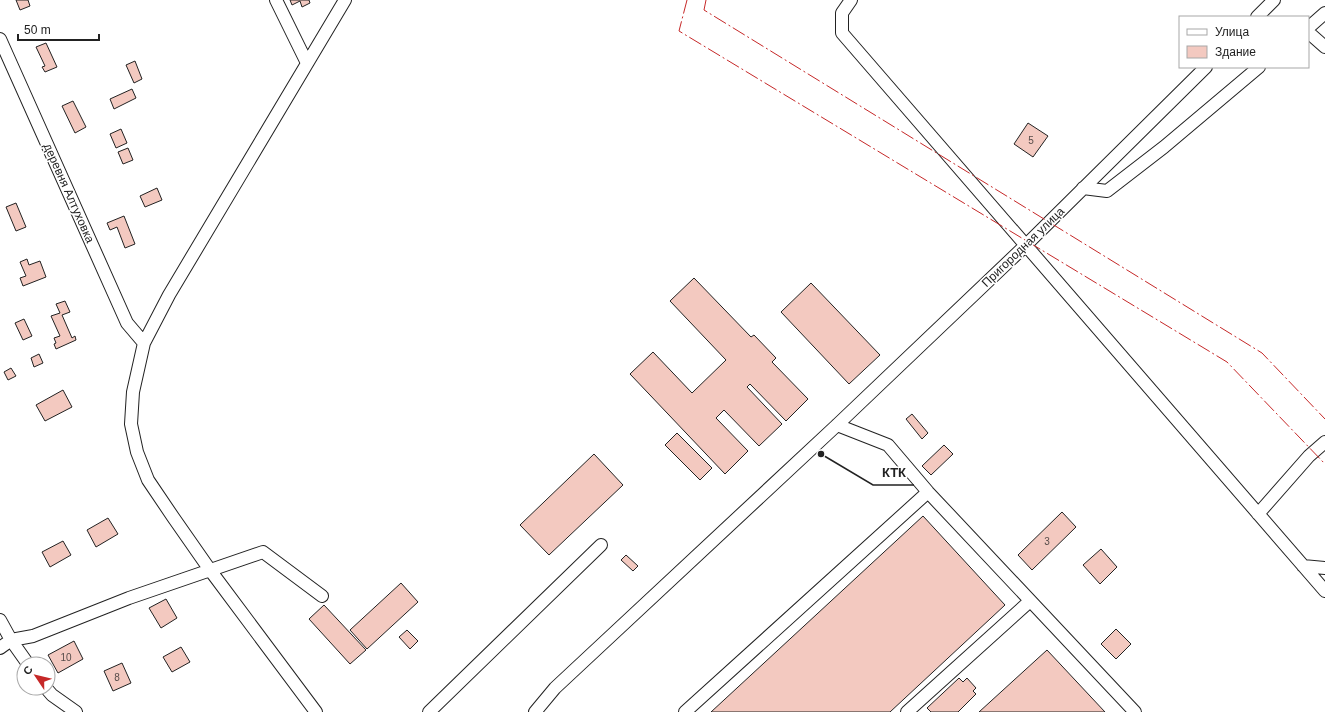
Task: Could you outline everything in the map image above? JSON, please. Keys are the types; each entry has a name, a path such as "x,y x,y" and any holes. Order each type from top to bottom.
{"street":[{"path":"276,0 307,63"},
{"path":"316,712 210,570 148,480 137,452 131,424 132,392 144,343 169,295 345,0"},
{"path":"851,0 842,13 842,33 1325,591"},
{"path":"1258,16 1274,0"},
{"path":"1309,27 1325,14"},
{"path":"1309,33 1325,46"},
{"name":"деревня Алтуховка","path":"0,41 128,323 144,343"},
{"name":"Пригородная улица","path":"535,712 555,688 837,425 1026,245 1205,68"},
{"path":"1083,188 1107,191 1164,147 1258,68"},
{"path":"837,425 888,445 928,492 1135,712"},
{"path":"1258,514 1309,456 1325,442"},
{"path":"685,712 928,492"},
{"path":"429,712 601,545"},
{"path":"0,648 11,640 33,636 129,598 263,552 322,596"},
{"path":"1303,566 1325,568"},
{"path":"907,712 1030,600"},
{"path":"0,620 22,656"},
{"path":"53,696 76,712"}],"building":[{"path":"16,0 28,0 30,6 20,10"},
{"path":"290,0 309,0 310,3 302,7 300,1 292,5"},
{"path":"46,43 57,67 45,72 42,67 45,66 36,47"},
{"path":"135,61 142,79 134,83 126,65"},
{"path":"132,89 136,98 114,109 110,99"},
{"path":"73,101 86,127 75,133 62,106"},
{"path":"1028,123 1048,136 1033,157 1014,144"},
{"path":"121,129 127,143 116,148 110,134"},
{"path":"128,148 133,160 123,164 118,152"},
{"path":"157,188 162,200 145,207 140,196"},
{"path":"16,203 26,227 16,231 6,207"},
{"path":"124,216 135,244 125,248 117,227 110,230 107,223"},
{"path":"27,259 29,265 40,261 46,277 23,286 20,278 26,276 20,262"},
{"path":"694,278 751,337 754,335 776,358 772,362 808,399 786,421 750,384 747,387 782,424 759,446 724,410 716,418 748,451 725,474 630,374 653,352 692,393 726,360 670,301"},
{"path":"811,283 880,355 849,384 781,312"},
{"path":"65,301 70,312 62,315 72,338 75,336 76,340 56,349 54,338 60,336 51,316 60,313 56,304"},
{"path":"24,319 32,336 23,340 15,323"},
{"path":"39,354 43,363 34,367 31,358"},
{"path":"11,368 16,376 8,380 4,372"},
{"path":"63,390 72,407 45,421 36,405"},
{"path":"912,414 928,433 922,439 906,419"},
{"path":"677,433 712,468 700,480 665,445"},
{"path":"944,445 953,454 931,475 922,466"},
{"path":"594,454 623,485 549,555 520,525"},
{"path":"1062,512 1076,527 1032,570 1018,555"},
{"path":"923,516 1005,605 890,712 711,712"},
{"path":"108,518 118,534 96,547 87,530"},
{"path":"63,541 71,555 50,567 42,552"},
{"path":"1101,549 1117,567 1100,584 1083,565"},
{"path":"626,555 638,566 633,571 621,560"},
{"path":"401,583 418,602 367,649 350,630"},
{"path":"166,599 177,618 161,628 149,608"},
{"path":"324,605 366,650 350,664 309,619"},
{"path":"1116,629 1131,644 1116,659 1101,644"},
{"path":"407,630 418,641 410,649 399,637"},
{"path":"74,641 83,659 58,673 56,669 56,656 48,655"},
{"path":"181,647 190,662 172,672 163,657"},
{"path":"1047,650 1105,712 979,712"},
{"path":"122,663 131,683 113,691 104,671"},
{"path":"959,678 963,682 967,678 976,688 973,691 976,694 958,712 931,712 927,708"}],"power":[{"path":"687,0 679,31 1227,362 1325,464"},
{"path":"706,0 704,10 1262,353 1325,419"}],"place":[{"name":"КТК","path":"821,454"}]}
